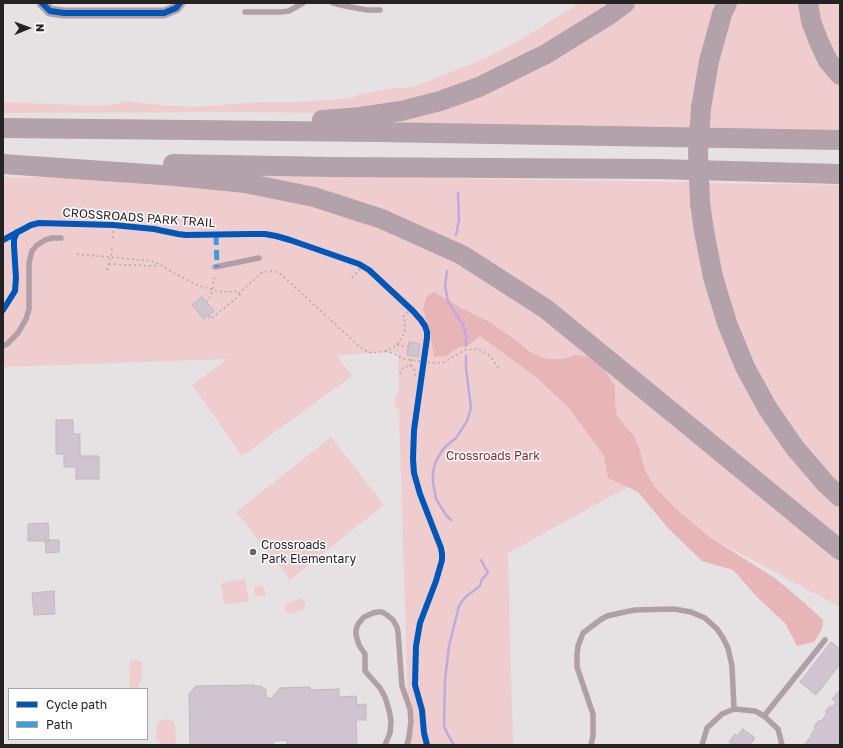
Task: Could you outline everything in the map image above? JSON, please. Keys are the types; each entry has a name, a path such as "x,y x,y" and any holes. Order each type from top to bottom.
{"highway":[{"path":"193,130 360,117 400,111 440,101 479,87 546,54 609,15 625,3"},
{"path":"727,3 722,14 710,61 701,108 698,153 700,203 713,277 727,323 745,367 768,409 795,448 826,484 840,497"},
{"path":"808,3 811,21 819,42 828,61 840,75"},
{"path":"3,128 840,140"},
{"path":"3,164 102,163 338,167 657,169 840,174"},
{"path":"3,164 176,176 245,183 314,197 382,219 462,254 546,309 840,550"}],"street":[{"path":"42,3 50,11 64,13 164,13 176,8 180,3"}],"lane":[{"path":"245,12 289,11 303,3"},
{"path":"333,3 366,10 380,10"},
{"path":"3,346 18,333 26,319 29,309 29,263 32,251 37,245 45,240 61,238"},
{"path":"216,267 259,258"},
{"path":"591,745 593,736 593,714 577,667 577,654 578,646 583,633 607,616 636,610 680,610 691,612 704,618 717,628 728,648 732,666 734,709"},
{"path":"385,745 390,733 391,721 389,710 385,697 380,688 365,670 365,654 356,635 358,624 364,618 378,612 382,612 387,615 393,620 397,627 402,686 410,709 411,721 407,745"},
{"path":"764,716 825,640"},
{"path":"702,745 707,728 722,714 734,709 755,711 764,716 778,729 782,745"}],"path":[{"path":"112,238 114,226"},
{"path":"107,270 112,248"},
{"path":"78,254 111,256 156,262 191,282 222,292 235,291 238,294"},
{"path":"109,264 155,266 156,262"},
{"path":"352,278 361,265 369,270"},
{"path":"206,302 211,296 216,267"},
{"path":"209,316 211,319 240,295 238,294 261,273 270,271 281,274 361,348 368,352 372,353 385,351 396,345 405,331 403,317 412,309"},
{"path":"406,304 417,316"},
{"path":"396,345 408,347"},
{"path":"385,351 393,353 404,359 424,359 434,363 445,362 461,352 476,349 483,351 491,357 499,369"},
{"path":"410,366 412,356"},
{"path":"422,369 424,359"},
{"path":"400,374 404,367 412,366 414,368 415,376"}],"green space":[{"path":"580,3 615,3 529,57 424,99 317,113 3,113 3,102 110,105 129,101 191,107 262,102 297,102 343,99 386,89 413,87 484,59 520,40"},
{"path":"632,3 716,3 706,33 698,68 690,129 376,122 411,113"},
{"path":"734,3 803,3 840,83 840,131 707,129 713,79"},
{"path":"814,3 840,3 840,66 830,53"},
{"path":"252,174 690,182 708,293 832,501 840,509 840,543 536,295"},
{"name":"Crossroads Park","path":"3,177 44,177 251,188 388,226 516,295 840,557 840,607 711,538 675,508 654,486 645,470 639,447 634,436 617,416 614,386 576,355 562,359 546,359 529,351 490,322 465,310 434,292 426,297 490,334 589,421 637,482 508,553 513,745 409,745 399,410 395,406 395,398 399,391 398,352 337,355 352,376 242,456 192,385 228,359 3,367"},
{"path":"707,183 840,185 840,485 808,449 778,409 741,337 716,256"},
{"path":"331,437 384,505 290,580 236,512"},
{"path":"245,579 249,601 224,605 221,583"},
{"path":"263,585 266,595 256,597 253,587"},
{"path":"301,598 306,604 304,609 290,614 285,610 286,604"},
{"path":"130,660 142,661 142,682 139,682 139,688 129,688"},
{"path":"165,719 173,721 175,724 176,745 161,744 156,739 157,723"}],"shaded area":[{"path":"434,292 465,310 490,322 529,351 546,359 562,359 576,355 592,357 604,369 615,386 617,416 634,436 639,447 645,470 654,486 675,508 711,538 775,578 823,620 822,629 814,642 797,646 785,623 758,598 733,570 702,561 668,528 638,492 608,478 604,456 569,408 536,377 480,336 468,345 458,348 446,356 434,357 430,332 423,309 426,297"}],"building":[{"path":"202,297 214,311 204,319 192,305"},
{"path":"409,342 420,344 418,357 407,355"},
{"path":"56,420 73,420 73,434 80,434 80,456 99,456 99,479 76,479 76,467 64,467 64,454 56,454"},
{"path":"48,523 49,541 28,541 28,524"},
{"path":"45,540 59,540 59,552 46,553"},
{"path":"54,591 55,614 34,615 32,593"},
{"path":"831,642 840,649 840,664 816,695 800,682"},
{"path":"196,686 261,686 266,690 266,698 273,698 280,688 310,687 310,690 339,689 339,697 356,696 357,705 366,704 366,720 356,720 357,745 287,745 287,740 275,741 272,745 190,745 189,694"},
{"path":"840,690 839,744 836,742 834,745 804,745 812,735 811,734 816,728 814,727 819,720 821,722 827,713 825,712 830,706 832,708 836,702 832,699"},
{"path":"743,729 755,738 750,745 733,745 729,742 735,734 737,736"}],"waterway":[{"path":"456,235 459,220 458,193"},
{"path":"447,271 445,286 448,301 463,325 466,336 466,346"},
{"path":"451,520 436,499 433,472 436,461 442,451 456,438 467,421 471,408 466,356"},
{"path":"454,745 444,726 445,680 449,646 459,606 468,595 480,586 482,579 488,573 481,560"}],"marked path":[{"path":"216,235 217,267"}],"cycle path":[{"path":"42,3 50,11 64,13 164,13 176,8 180,3"},
{"name":"CROSSROADS PARK TRAIL","path":"3,240 31,225 39,223 113,225 154,229 186,235 265,234 276,236 359,264 369,270 421,320 425,326 427,338 414,430 414,473 442,554 442,560 436,581 420,623 416,646 415,685 422,710 424,733 427,745"},
{"path":"3,310 15,291 16,278 14,239 17,232"}],"place":[{"name":"Crossroads Park Elementary","path":"253,552"}]}
